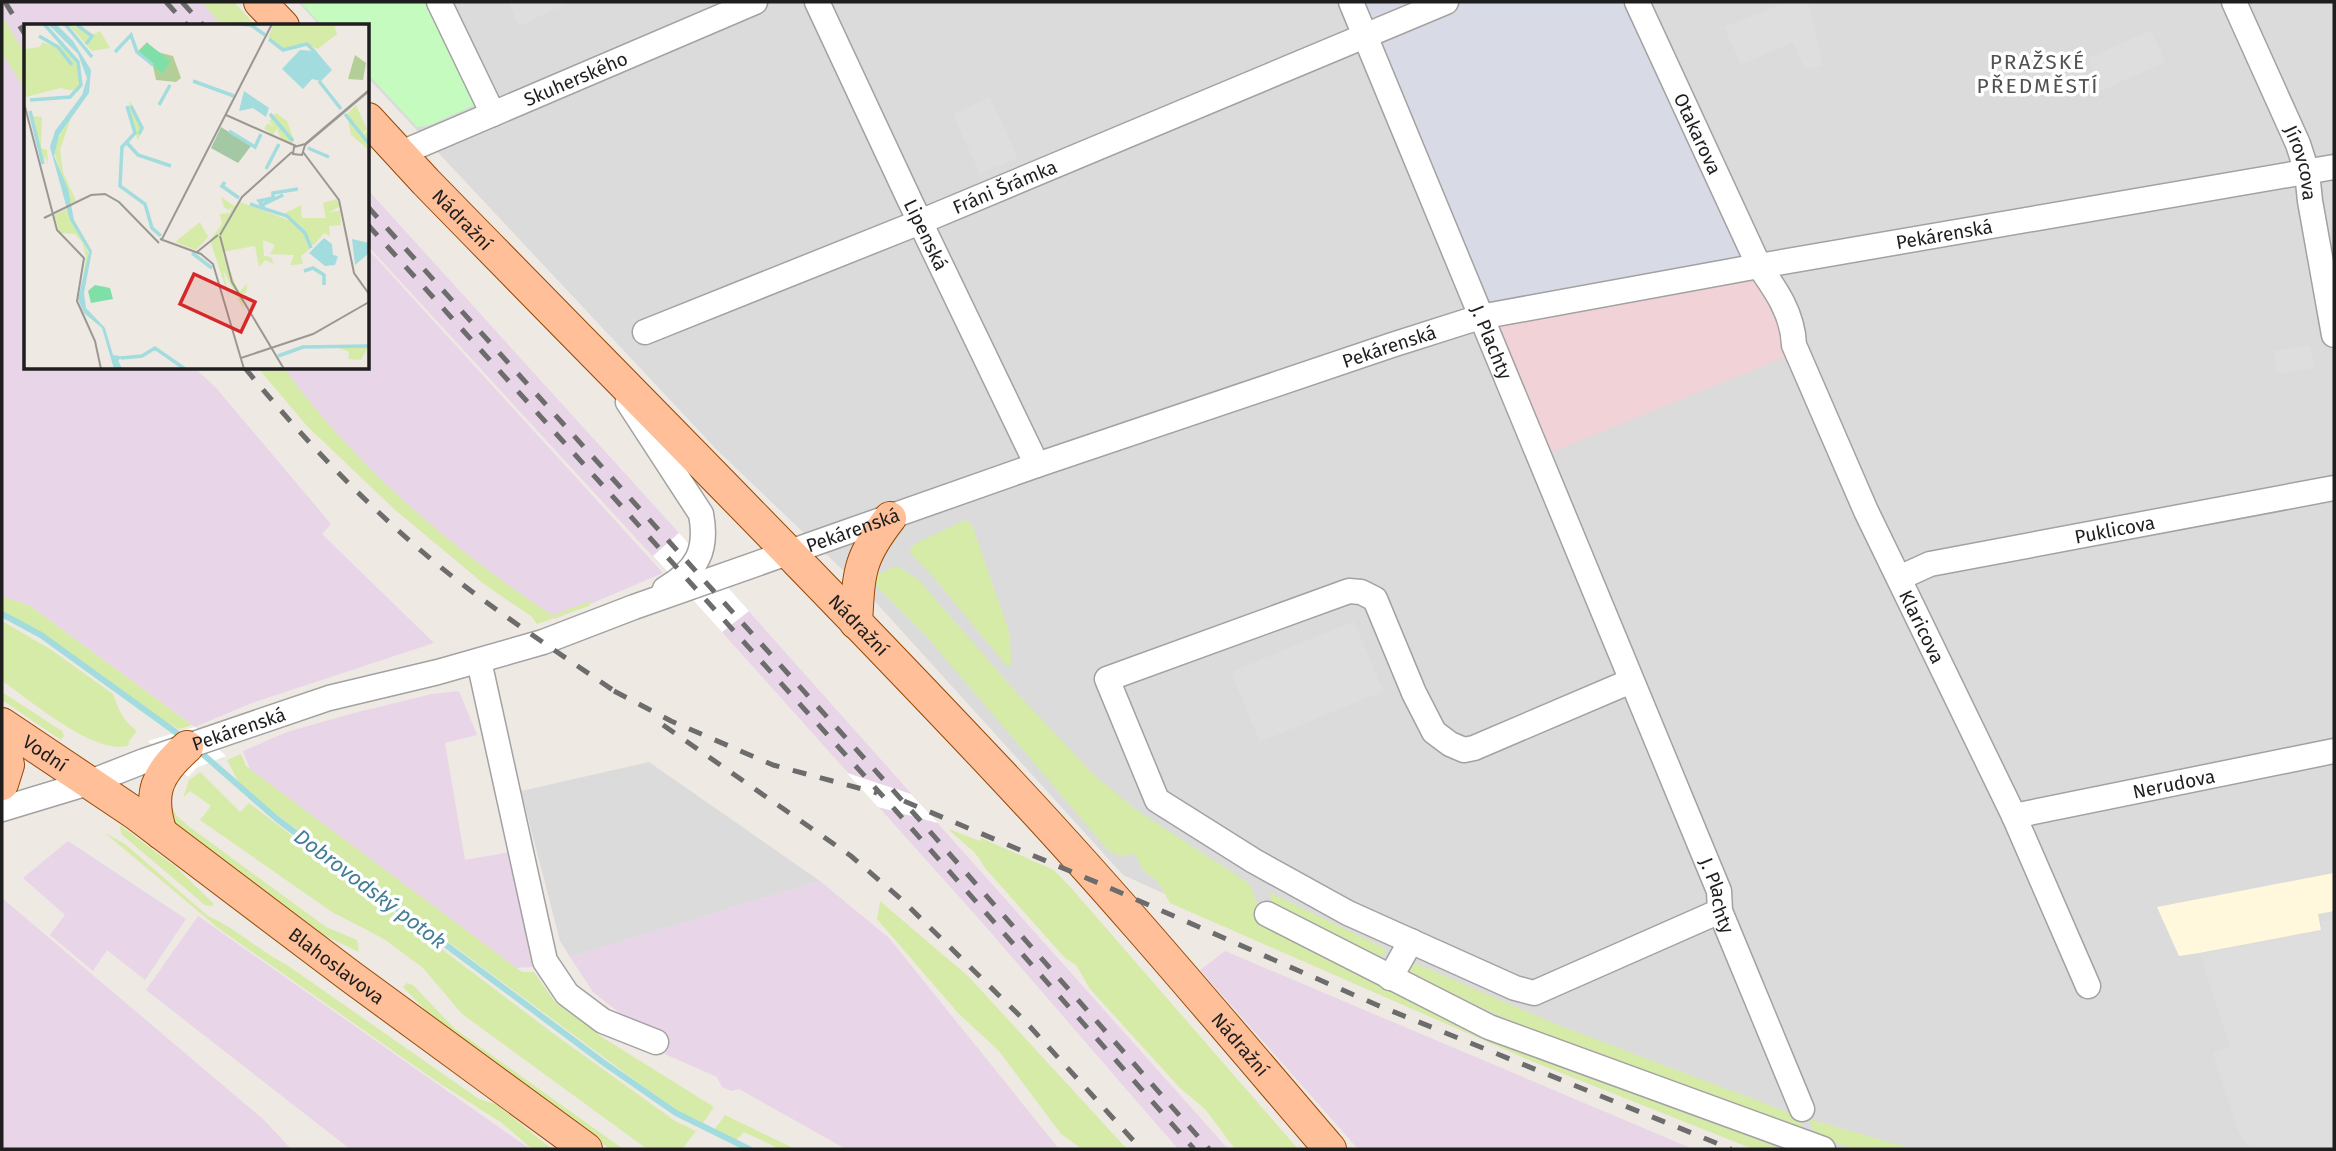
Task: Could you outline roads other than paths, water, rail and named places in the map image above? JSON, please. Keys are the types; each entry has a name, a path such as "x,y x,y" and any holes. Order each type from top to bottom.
{"main road":[{"path":"260,2 281,24"},
{"name":"Nádražní","path":"369,121 792,553 1002,775 1102,885 1330,1149"},
{"path":"856,623 861,565 873,540 890,518"},
{"name":"Vodní","path":"2,724 88,783"},
{"path":"2,736 8,765 2,783"},
{"path":"161,833 153,802 160,776 182,751"},
{"name":"Blahoslavova","path":"88,783 161,833 586,1149"}],"street":[{"path":"439,2 493,114"},
{"name":"Skuherského","path":"399,154 755,2"},
{"name":"Lipenská","path":"817,2 1037,465"},
{"name":"J. Plachty","path":"1351,2 1719,891 1720,911 1802,1109"},
{"name":"Fráni Šrámka","path":"645,332 920,222 1446,2"},
{"name":"Otakarova","path":"1637,2 1759,266"},
{"name":"Jírovcova","path":"2234,2 2298,144 2307,172 2334,335"},
{"name":"Pekárenská","path":"2,809 88,783 329,698 479,661 543,642 634,607 1037,465 1480,317 2334,167"},
{"name":"Klaricova","path":"1759,266 1780,296 1793,331 1794,345 1866,511 2014,817 2088,986"},
{"path":"598,357 701,514 705,533 702,551 692,568 679,581 634,607"},
{"name":"Puklicova","path":"1899,578 1930,564 2334,488"},
{"path":"1631,681 1464,750 1434,732 1414,693 1375,599 1361,592 1349,591 1107,679 1157,800 1275,873 1348,913 1515,988 1534,993 1720,911"},
{"path":"479,661 545,961 567,994 603,1021 656,1042"},
{"name":"Nerudova","path":"2014,817 2334,751"},
{"path":"1267,914 1489,1027 1823,1149"},
{"path":"1390,978 1411,941"}],"waterway":[{"name":"Dobrovodský potok","path":"2,614 41,635 185,739"},
{"name":"Dobrovodský potok","path":"198,750 277,819 604,1063 676,1113 749,1149"}],"railway":[{"path":"5,2 24,33"},
{"path":"166,2 186,24"},
{"path":"182,2 202,24"},
{"path":"369,208 918,818 1209,1149"},
{"path":"369,226 898,813 1194,1149"},
{"path":"246,369 337,471 412,543 482,599 620,695"},
{"path":"614,691 671,721 773,765 877,793"},
{"path":"663,725 851,856 901,899 1024,1020 1141,1149"},
{"path":"904,801 1377,1005 1731,1149"}],"district":[{"name":"PRAŽSKÉ PŘEDMĚSTÍ","path":"2038,74"}]}
